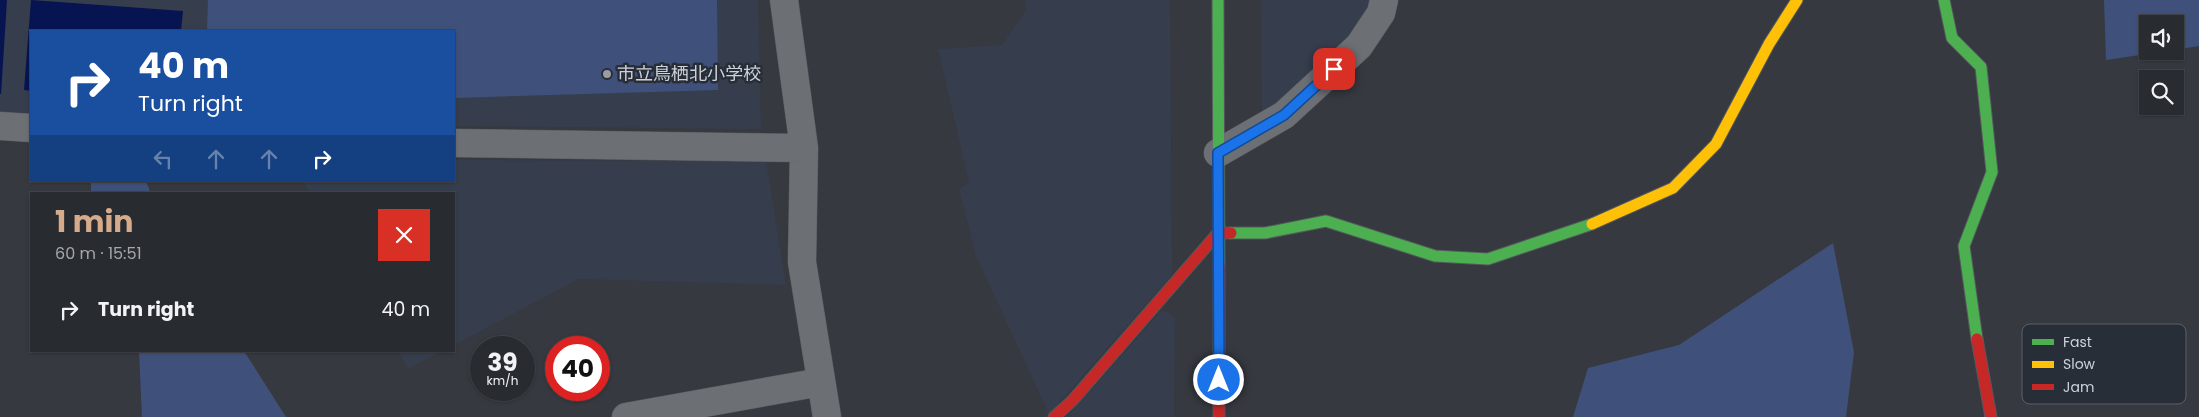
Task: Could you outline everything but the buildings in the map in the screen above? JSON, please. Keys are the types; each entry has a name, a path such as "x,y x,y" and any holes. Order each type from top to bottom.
{"street":[{"path":"784,0 804,148 802,262 827,417"},
{"path":"1218,0 1219,417"},
{"path":"1218,153 1284,115 1359,46 1380,13 1384,0"},
{"path":"1054,417 1072,401 1218,233 1265,233 1326,221 1435,256 1488,259 1578,230 1673,188 1716,144 1768,44 1797,0"},
{"path":"1944,0 1952,38 1982,67 1992,172 1964,246 1985,393 1991,417"},
{"path":"0,126 30,128"},
{"path":"455,143 804,148"},
{"path":"626,417 822,382"}],"shaded area":[{"name":"市立鳥栖北小学校","path":"0,0 758,0 761,129 455,126 455,30 30,30 30,117 0,116"},
{"path":"0,0 7,0 1,94 0,94"},
{"path":"31,0 183,11 181,30 30,30 30,91 24,90"},
{"path":"208,0 717,0 718,90 455,98 455,30 207,30"},
{"path":"1025,0 1170,0 1172,275 1049,414 976,256 959,189 969,182 938,49 1002,45 1026,10"},
{"path":"1261,0 1376,0 1358,35 1262,116"},
{"path":"2104,0 2199,0 2199,46 2184,48 2184,15 2139,15 2139,55 2106,60"},
{"path":"455,160 766,161 786,285 579,279 455,344 455,192 309,192 304,182 455,182"},
{"path":"91,182 146,182 150,192 91,192"},
{"path":"1833,243 1854,352 1846,417 1573,417 1588,368 1679,345"},
{"path":"1162,310 1175,317 1174,417 1067,417"},
{"path":"139,352 245,352 286,417 142,417"},
{"path":"399,352 441,352 408,369"}],"traffic: fast":[{"path":"1218,0 1219,264"},
{"path":"1944,0 1952,38 1981,67 1992,172 1964,246 1977,339"},
{"path":"1231,233 1265,233 1326,221 1435,256 1488,259 1592,224"}],"traffic: slow":[{"path":"1592,224 1673,188 1716,144 1769,44 1797,0"}],"traffic: jam":[{"path":"1054,417 1072,401 1218,233 1231,233"},
{"path":"1219,264 1219,417"},
{"path":"1977,339 1991,417"}],"place":[{"name":"市立鳥栖北小学校","path":"607,74"}],"route":[{"path":"1219,380 1218,153 1284,115 1334,69"}]}
